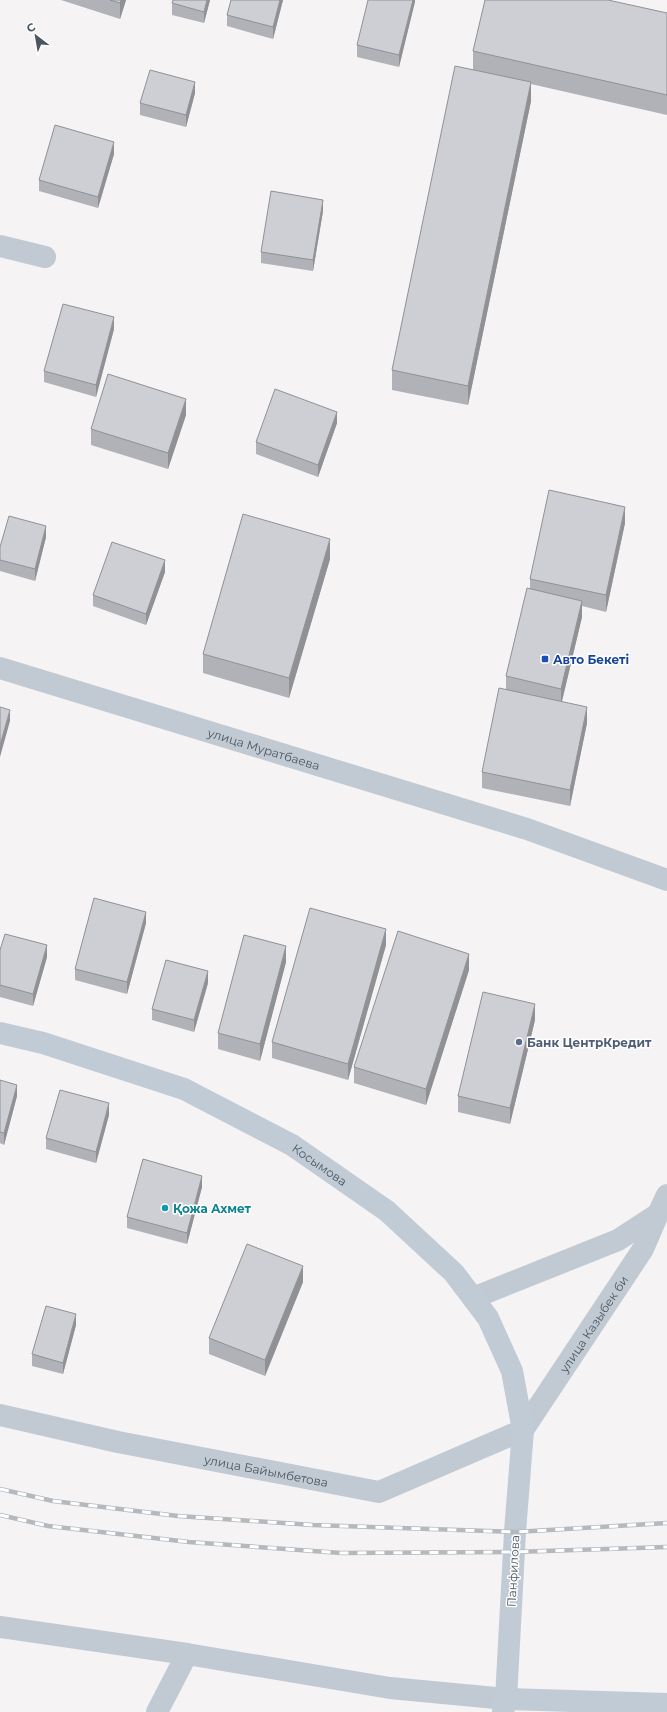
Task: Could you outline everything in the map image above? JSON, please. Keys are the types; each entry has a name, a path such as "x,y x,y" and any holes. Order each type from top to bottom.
{"street":[{"path":"0,246 45,257"},
{"name":"улица Муратбаева","path":"0,668 527,829 667,880"},
{"name":"Косымова","path":"0,1033 43,1043 184,1089 292,1145 387,1211 454,1273 488,1318 512,1371 523,1430"},
{"name":"улица Казыбек би","path":"473,1298 618,1240 662,1205"},
{"name":"улица Казыбек би","path":"523,1430 643,1249 662,1205"},
{"name":"улица Байымбетова","path":"0,1415 118,1442 379,1492 523,1430"},
{"name":"Панфилова","path":"505,1706 523,1430"},
{"path":"0,1627 188,1654 505,1706 667,1704"},
{"path":"157,1712 188,1654"}],"building":[{"path":"110,0 121,0 120,3"},
{"path":"173,0 207,0 204,12 172,3"},
{"path":"231,0 280,0 273,27 227,15"},
{"path":"368,0 413,0 399,55 357,45"},
{"path":"485,0 608,0 667,13 667,95 473,51"},
{"path":"455,66 531,82 468,386 392,370"},
{"path":"150,70 195,82 186,115 140,103"},
{"path":"55,125 114,142 98,197 39,180"},
{"path":"271,191 323,200 313,260 261,252"},
{"path":"63,304 114,317 96,385 44,371"},
{"path":"108,374 186,399 168,453 91,429"},
{"path":"275,389 337,412 318,465 256,442"},
{"path":"549,490 625,507 606,595 530,579"},
{"path":"243,514 330,539 289,678 203,654"},
{"path":"9,516 46,526 35,569 0,560 0,547"},
{"path":"112,542 165,560 146,614 93,595"},
{"path":"527,588 582,601 561,689 506,676"},
{"path":"499,688 587,707 570,790 482,772"},
{"path":"0,707 10,710 0,745"},
{"path":"94,898 146,912 127,982 75,969"},
{"path":"310,908 386,929 348,1064 272,1042"},
{"path":"398,931 469,954 426,1089 354,1067"},
{"path":"5,934 47,945 33,994 0,985 0,950"},
{"path":"244,935 286,946 260,1044 218,1033"},
{"path":"166,960 208,971 194,1020 152,1009"},
{"path":"483,992 535,1004 510,1108 458,1096"},
{"path":"0,1080 17,1085 4,1133 0,1132"},
{"path":"60,1090 109,1103 96,1152 46,1138"},
{"name":"Қожа Ахмет","path":"143,1159 202,1176 187,1233 127,1217"},
{"path":"247,1244 303,1266 265,1360 209,1338"},
{"path":"46,1306 76,1314 63,1363 32,1354"}],"railway":[{"path":"0,1489 53,1501 178,1516 313,1525 515,1532 667,1523"},
{"path":"0,1515 48,1526 189,1542 341,1553 514,1552 667,1547"}],"place":[{"name":"Авто Бекетi","path":"545,659"},
{"name":"Банк ЦентрКредит","path":"519,1042"},
{"name":"Қожа Ахмет","path":"165,1208"}]}
